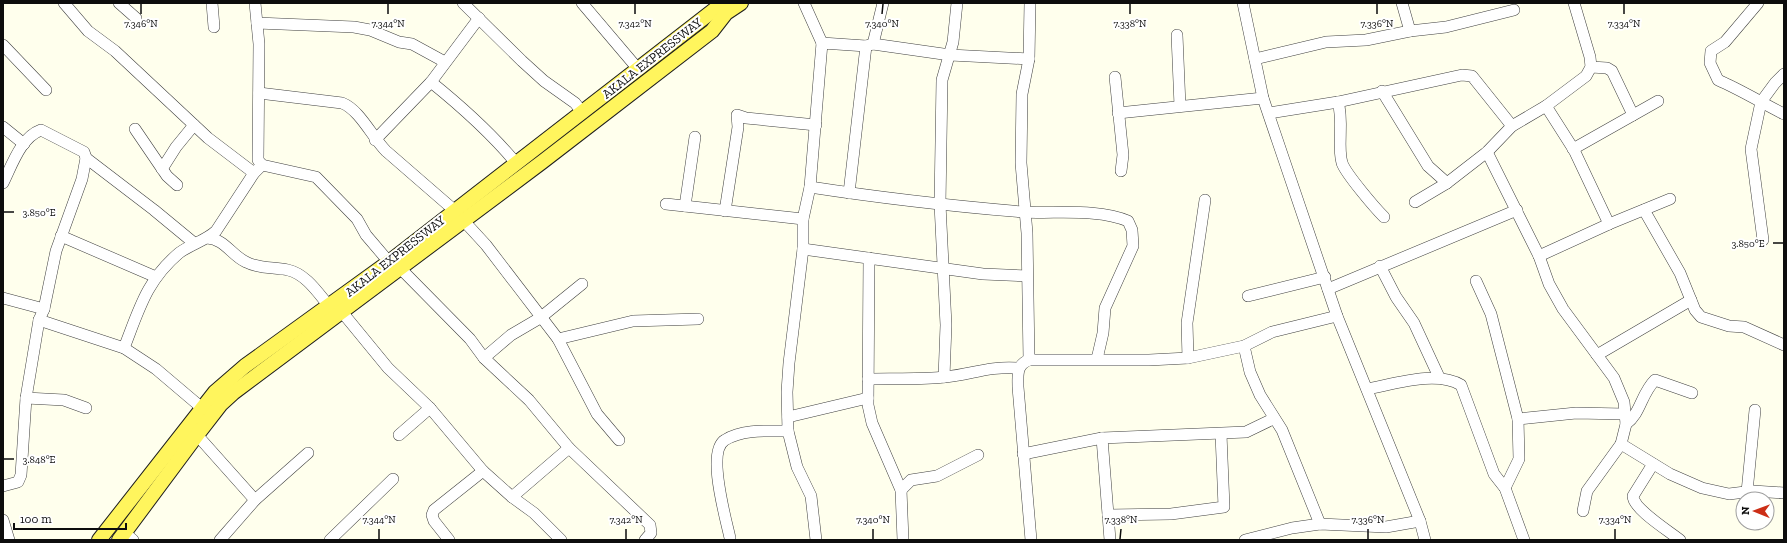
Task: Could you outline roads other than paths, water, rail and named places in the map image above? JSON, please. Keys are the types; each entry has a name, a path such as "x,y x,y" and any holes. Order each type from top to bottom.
{"main road":[{"name":"AKALA EXPRESSWAY","path":"459,215 516,163 723,3"},
{"name":"AKALA EXPRESSWAY","path":"126,538 197,435 221,404 233,393 342,312 394,265 459,215 712,31 726,13 741,3"},
{"name":"AKALA EXPRESSWAY","path":"99,540 215,392 245,366 329,306 394,265"}],"street":[{"path":"64,3 88,31 115,51 194,125 254,173"},
{"path":"119,3 136,18"},
{"path":"212,3 214,27"},
{"path":"255,3 258,23 258,160 262,165 316,177 357,219 366,235 394,265 470,339 484,358 529,400 569,448 650,525 651,533 645,540"},
{"path":"463,3 522,61 544,81 574,103 582,112"},
{"path":"582,3 638,69"},
{"path":"804,3 822,43 810,187 803,219 803,249 789,363 788,431 797,467 811,496 816,540"},
{"path":"849,193 869,45 883,3"},
{"path":"944,378 946,325 940,204 942,80 953,54 957,3"},
{"path":"1029,360 1027,234 1021,163 1022,94 1029,59 1030,3"},
{"path":"1243,3 1263,98 1337,316 1368,389 1420,521 1425,540"},
{"path":"1402,3 1410,31"},
{"path":"1415,202 1447,183 1487,152 1512,126 1546,106 1586,76 1591,67 1590,57 1574,3"},
{"path":"1758,3 1725,42 1711,51 1710,63 1718,80 1740,89 1784,114"},
{"path":"1255,59 1326,42 1366,40 1410,31 1446,27 1514,10"},
{"path":"375,140 431,82 479,18"},
{"path":"258,23 354,27 370,30 398,42 419,47 445,62"},
{"path":"1177,35 1180,106"},
{"path":"822,43 869,45 953,54 1029,59"},
{"path":"3,44 46,90"},
{"path":"1591,67 1608,68 1612,71 1634,115"},
{"path":"1763,240 1751,149 1761,102 1774,83 1784,74"},
{"path":"1269,113 1338,102 1382,91 1462,75 1472,76 1512,126"},
{"path":"1115,77 1123,155 1121,171"},
{"path":"431,82 462,106 502,146 516,163"},
{"path":"1382,91 1428,166 1447,183"},
{"path":"259,93 342,103 354,110 375,140 459,215 486,245 531,302 540,318 558,339 597,414 619,440"},
{"path":"1118,113 1263,98"},
{"path":"1573,149 1658,101"},
{"path":"1338,102 1342,114 1340,130 1342,163 1373,206 1384,217"},
{"path":"1546,106 1573,149 1609,224"},
{"path":"725,211 738,126 737,115 746,118 816,125"},
{"path":"162,169 176,147 194,125"},
{"path":"3,127 24,144"},
{"path":"134,129 162,169 177,186"},
{"path":"3,183 24,144 32,134 41,130 84,152 86,158 82,179 56,251 44,309 39,320 26,398 21,474 18,482 3,486"},
{"path":"685,206 695,137"},
{"path":"1487,152 1539,256 1549,284 1563,309 1614,378 1625,415 1621,444 1587,492 1583,511"},
{"path":"86,158 194,243"},
{"path":"124,348 148,287 156,276 170,261 194,243 207,238 216,231 254,173 262,165"},
{"path":"810,187 940,204 1024,212 1071,212 1121,218 1128,221 1132,230 1133,246 1105,308 1103,332 1097,359"},
{"path":"1539,256 1609,224 1670,199"},
{"path":"1188,358 1187,323 1205,200"},
{"path":"666,204 803,219"},
{"path":"1328,289 1516,210"},
{"path":"1644,210 1680,273 1695,310 1701,317 1729,326 1744,327 1784,345"},
{"path":"61,236 156,276"},
{"path":"207,238 217,239 246,262 265,268 290,271 305,279 329,306"},
{"path":"803,249 944,267 983,274 1027,276"},
{"path":"869,258 868,398 872,423 901,490 903,540"},
{"path":"1380,266 1396,297 1414,323 1439,377"},
{"path":"1248,296 1325,277"},
{"path":"1476,281 1493,322 1518,420 1519,459 1505,488"},
{"path":"484,358 520,329 540,318 582,284"},
{"path":"3,298 44,309"},
{"path":"1597,355 1691,300"},
{"path":"342,312 388,368 430,408 483,471 512,497 534,513 560,540"},
{"path":"1031,540 1019,417 1018,368 1020,364 1029,360 1150,360 1188,358 1244,346 1272,332 1337,316"},
{"path":"558,339 633,321 698,319"},
{"path":"39,320 124,348 156,369 202,408"},
{"path":"1244,346 1250,372 1273,419 1282,430 1320,524"},
{"path":"868,379 944,378 984,368 1018,368"},
{"path":"1368,389 1439,377 1454,381 1461,385 1494,474 1505,488 1524,540"},
{"path":"1518,420 1576,413 1625,415 1633,419 1646,390 1655,380 1692,393"},
{"path":"26,398 64,400 86,408"},
{"path":"788,417 868,398"},
{"path":"1625,415 1639,404"},
{"path":"399,435 430,408"},
{"path":"1747,491 1755,410"},
{"path":"1023,454 1102,438 1246,432 1273,419"},
{"path":"730,538 716,468 719,447 724,440 741,434 754,431 788,431"},
{"path":"1108,515 1171,514 1224,507 1221,434"},
{"path":"197,435 256,500"},
{"path":"1102,438 1110,540"},
{"path":"1621,444 1670,474 1702,488 1729,494 1735,493"},
{"path":"512,497 569,448"},
{"path":"220,540 256,500 308,453"},
{"path":"901,490 911,480 937,476 978,455"},
{"path":"1654,464 1633,496 1633,499 1645,513 1680,540"},
{"path":"450,540 434,521 432,515 434,510 483,471"},
{"path":"330,540 393,479"},
{"path":"3,520 9,540"},
{"path":"1245,540 1292,528 1320,524 1386,527 1420,521"}]}
